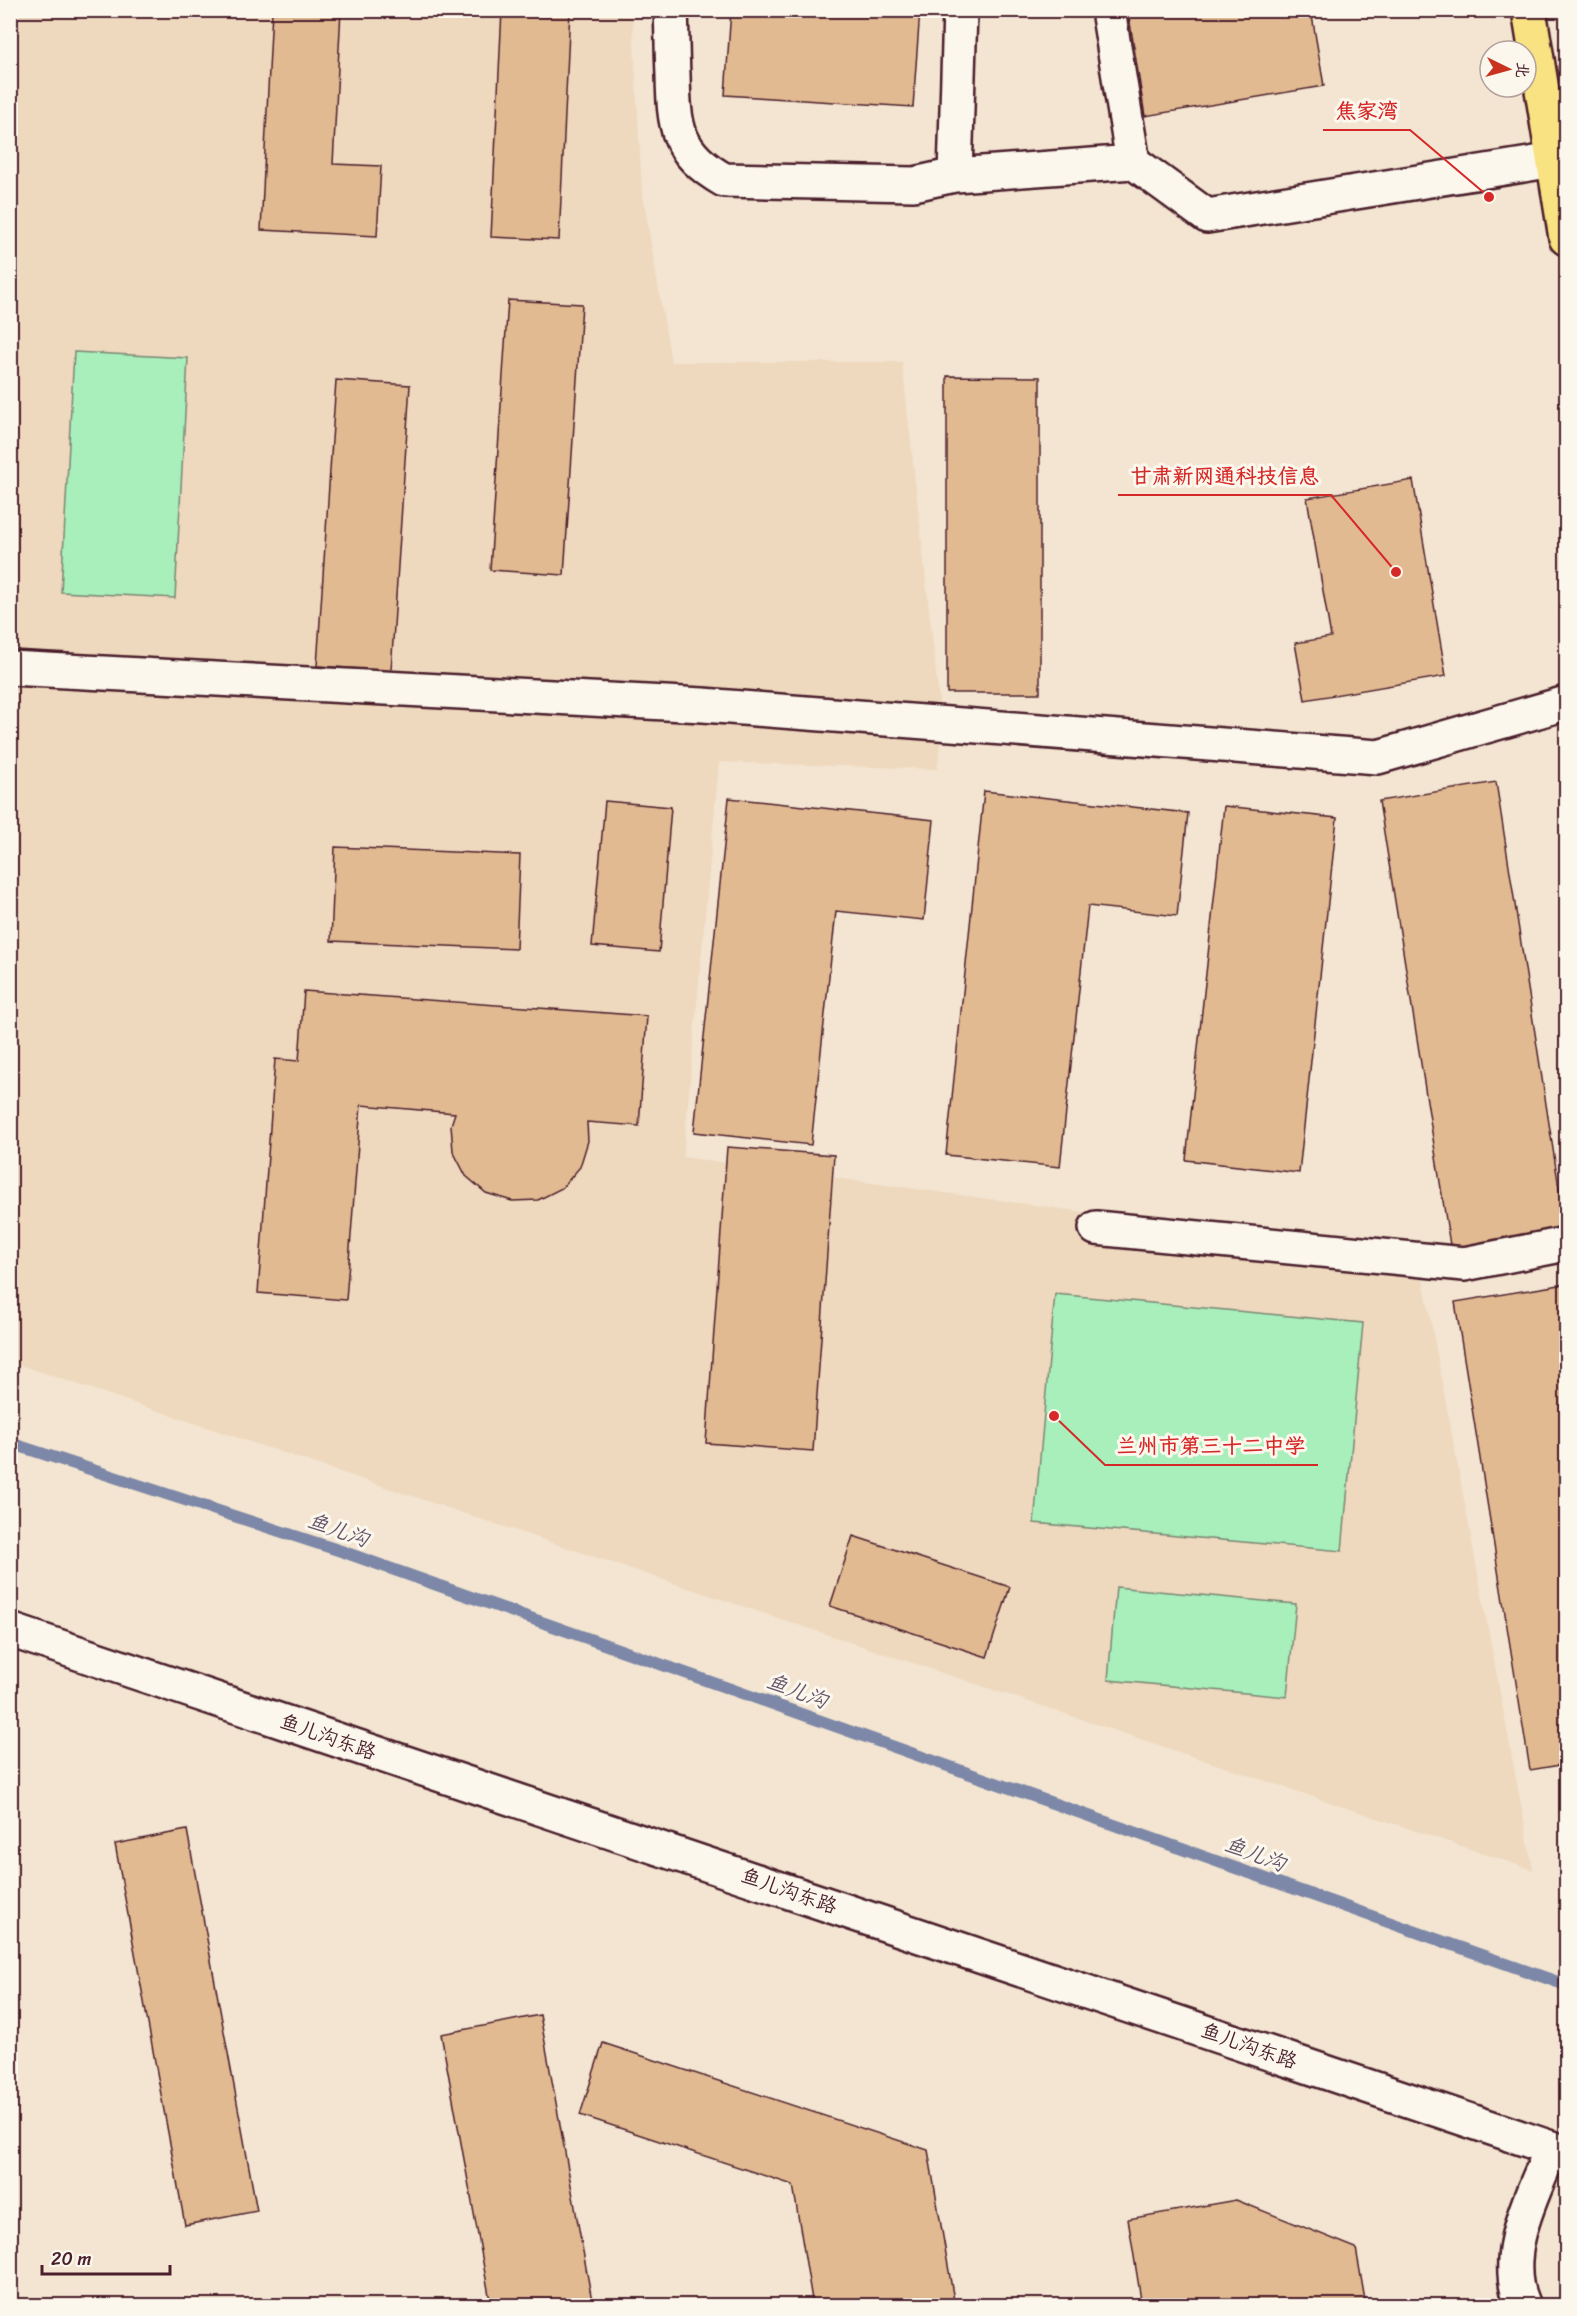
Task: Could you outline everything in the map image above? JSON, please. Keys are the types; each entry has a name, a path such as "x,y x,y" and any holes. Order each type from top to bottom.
{"main road":[{"path":"1529,10 1566,238"}],"street":[{"path":"671,10 674,110 678,133 689,153 705,169 724,180 914,184 955,175 1133,162 1207,216 1554,160"},
{"path":"955,175 960,10"},
{"path":"1108,10 1133,162"},
{"path":"10,668 703,705 1378,758 1566,703"},
{"path":"1095,1228 1464,1263 1566,1244"},
{"name":"鱼儿沟东路","path":"10,1630 1559,2151"},
{"path":"1523,2306 1514,2258 1523,2219 1559,2151"}],"shaded area":[{"path":"11,11 632,11 642,191 671,362 902,362 942,728 937,769 719,762 683,1157 1419,1258 1533,1870 11,1362"}],"green space":[{"path":"10,276 17,277 11,378"},
{"path":"74,352 188,358 175,598 61,592"},
{"path":"1055,1294 1363,1323 1342,1551 1034,1523"},
{"path":"1116,1587 1296,1604 1287,1697 1108,1680"}],"building":[{"path":"272,10 341,10 333,164 381,166 377,236 261,230"},
{"path":"502,10 570,10 559,240 491,237"},
{"path":"731,10 920,10 913,107 725,95"},
{"path":"1128,10 1311,10 1324,86 1145,116"},
{"path":"508,300 582,304 564,575 490,570"},
{"path":"947,376 1040,377 1040,693 947,693"},
{"path":"336,380 410,385 391,671 317,666"},
{"path":"1413,480 1446,676 1305,700 1295,643 1331,637 1307,498"},
{"path":"1496,782 1566,1233 1451,1251 1379,801"},
{"path":"984,791 1188,813 1177,916 1088,906 1060,1167 946,1155"},
{"path":"729,798 934,820 924,920 836,911 811,1145 694,1132"},
{"path":"605,801 671,807 659,952 592,946"},
{"path":"1224,806 1337,818 1299,1173 1186,1160"},
{"path":"335,847 520,855 516,949 331,941"},
{"path":"304,991 647,1016 639,1126 587,1122 588,1141 580,1167 562,1188 538,1200 512,1201 486,1193 466,1176 453,1151 451,1125 455,1113 361,1105 346,1300 258,1293 275,1059 299,1061"},
{"path":"727,1147 834,1155 813,1451 706,1443"},
{"path":"1566,1284 1566,1764 1530,1770 1455,1302"},
{"path":"853,1536 1010,1587 987,1657 830,1606"},
{"path":"187,1830 257,2211 185,2225 115,1844"},
{"path":"540,2015 593,2306 491,2306 441,2034"},
{"path":"603,2043 928,2150 955,2306 813,2306 793,2185 580,2115"},
{"path":"1236,2200 1356,2248 1366,2306 1142,2306 1128,2219"}],"waterway":[{"name":"鱼儿沟","path":"10,1443 341,1551 1566,1985"}],"place":[{"name":"焦家湾","path":"1489,197"},
{"name":"甘肃新网通科技信息","path":"1396,572"},
{"name":"兰州市第三十二中学","path":"1054,1416"}]}
